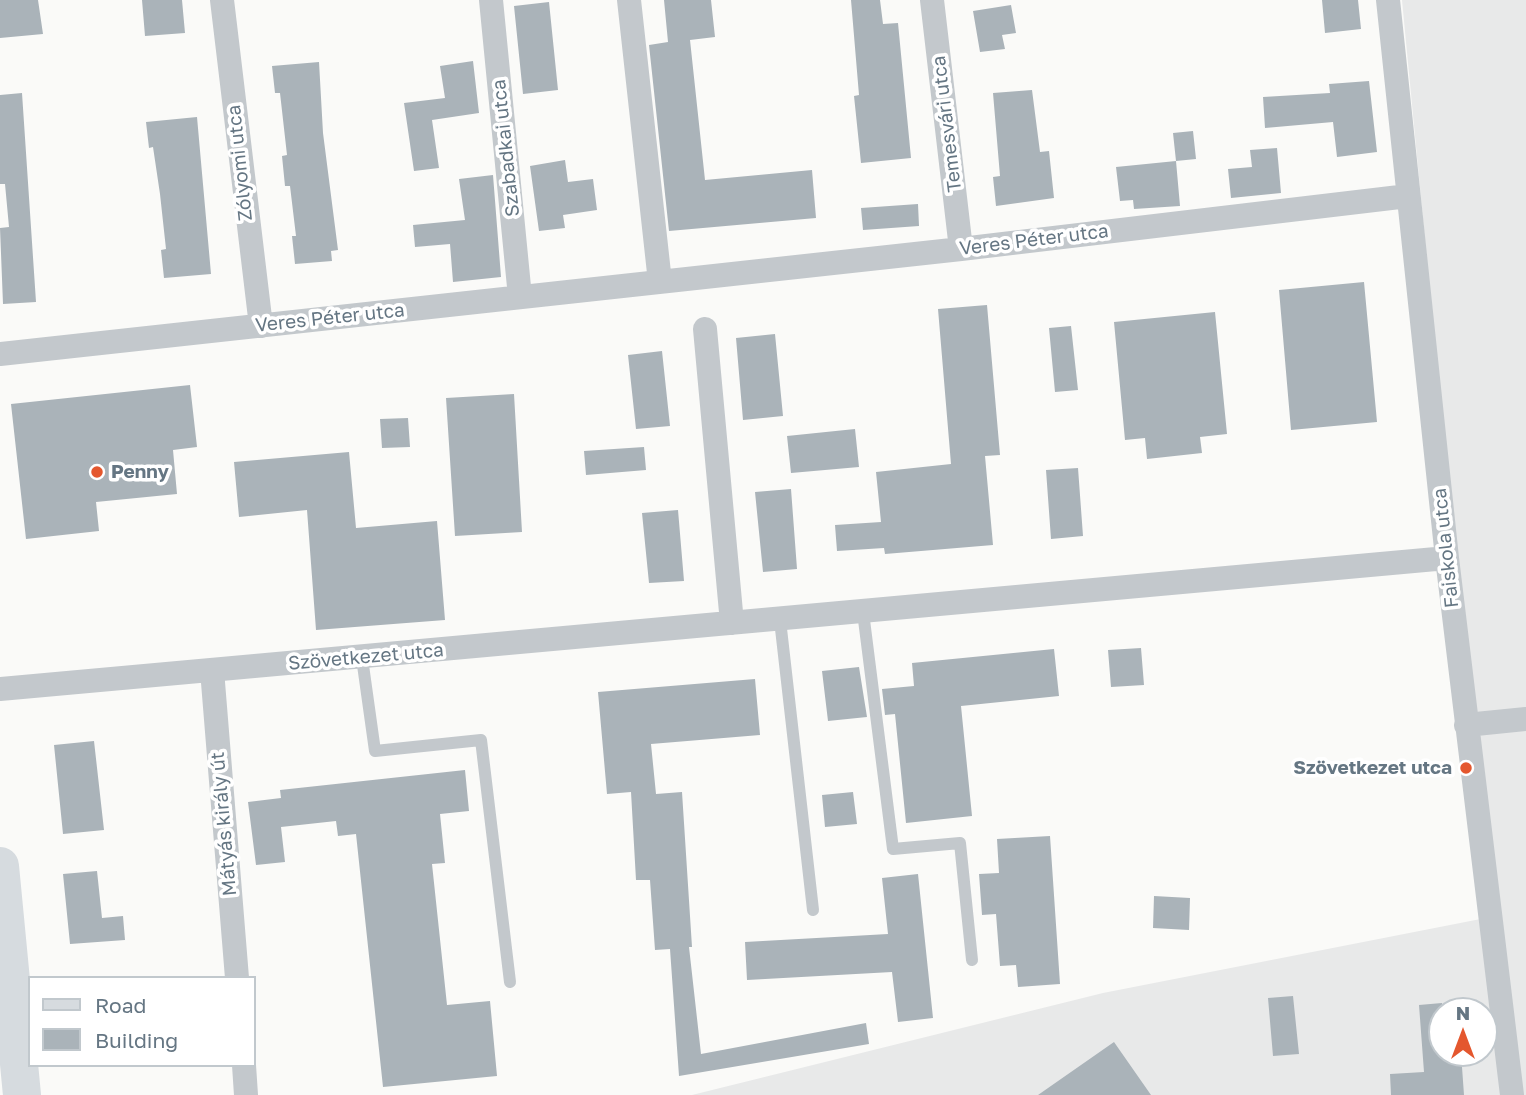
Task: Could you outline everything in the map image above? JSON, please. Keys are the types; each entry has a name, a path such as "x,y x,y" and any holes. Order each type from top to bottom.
{"main road":[{"path":"0,866 22,1095"}],"street":[{"name":"Zólyomi utca","path":"222,0 261,326"},
{"name":"Szabadkai utca","path":"491,0 520,297"},
{"path":"629,0 660,282"},
{"name":"Temesvári utca","path":"932,0 961,249"},
{"name":"Faiskola utca","path":"1388,0 1447,558 1466,725 1487,869 1512,1095"},
{"name":"Veres Péter utca","path":"0,354 961,249 1408,195"},
{"path":"705,329 732,623"},
{"name":"Szövetkezet utca","path":"0,689 1447,558"},
{"name":"Mátyás király út","path":"212,670 237,976"},
{"path":"1466,725 1526,719"},
{"path":"244,1067 246,1095"}],"lane":[{"path":"863,612 893,849 960,844 972,960"},
{"path":"780,620 813,910"},
{"path":"362,658 375,751 481,740 510,982"}],"shaded area":[{"path":"1402,0 1526,0 1526,1095 692,1095 1103,993 1501,915 1457,574"}],"building":[{"path":"0,0 38,0 43,34 0,38"},
{"path":"142,0 182,0 185,33 145,36"},
{"path":"664,0 711,0 715,37 690,40 705,180 812,170 816,218 669,231 649,45 668,42"},
{"path":"851,0 880,0 883,24 898,23 911,158 861,163 854,96 859,95"},
{"path":"1322,0 1358,0 1361,29 1325,33"},
{"path":"549,2 558,90 523,94 514,6"},
{"path":"1011,5 1016,33 1002,35 1005,49 980,52 973,11"},
{"path":"473,61 479,113 432,120 439,168 414,171 404,103 445,98 440,66"},
{"path":"319,62 323,133 338,250 331,251 332,261 295,264 292,236 296,236 290,186 285,186 282,156 287,155 280,93 275,93 272,66"},
{"path":"1369,81 1377,152 1337,157 1333,122 1265,128 1263,97 1330,93 1329,84"},
{"path":"1032,90 1040,152 1049,151 1054,198 996,206 993,177 1000,176 993,93"},
{"path":"22,93 36,302 3,304 0,228 9,227 5,184 0,184 0,95"},
{"path":"197,117 211,274 164,278 161,250 166,249 160,194 146,122"},
{"path":"1193,131 1196,159 1176,161 1173,133"},
{"path":"1277,148 1281,193 1231,198 1228,169 1252,167 1250,150"},
{"path":"565,160 568,182 593,179 597,210 563,215 565,228 539,231 530,166"},
{"path":"1176,161 1180,206 1134,209 1133,200 1120,201 1116,167"},
{"path":"493,175 501,277 453,282 450,244 415,247 413,225 465,220 459,179"},
{"path":"918,204 919,226 863,230 861,208"},
{"path":"1364,282 1377,422 1291,430 1279,290"},
{"path":"987,305 1000,455 985,456 993,545 885,554 884,548 837,551 835,525 881,522 876,472 951,464 938,309"},
{"path":"1215,312 1227,434 1200,437 1202,453 1147,459 1145,438 1125,440 1114,322"},
{"path":"1071,326 1078,390 1055,392 1049,328"},
{"path":"775,334 783,416 743,420 736,338"},
{"path":"662,351 670,426 636,429 628,355"},
{"name":"Penny","path":"190,385 197,447 173,450 177,494 96,502 99,531 26,539 11,404"},
{"path":"514,394 522,532 455,536 446,398"},
{"path":"408,418 410,447 382,448 380,419"},
{"path":"855,429 859,467 791,473 787,436"},
{"path":"644,447 646,470 586,475 584,451"},
{"path":"349,452 356,528 437,521 445,620 316,630 307,510 239,517 234,462"},
{"path":"1078,468 1083,536 1051,539 1046,470"},
{"path":"791,489 797,569 763,572 755,492"},
{"path":"678,510 684,581 649,583 642,513"},
{"path":"1141,648 1144,685 1111,687 1108,650"},
{"path":"1054,649 1059,696 961,706 972,816 906,823 895,714 885,715 882,689 914,686 912,663"},
{"path":"859,667 867,717 828,721 822,671"},
{"path":"755,679 760,735 651,744 656,794 682,792 692,947 689,947 701,1054 866,1023 869,1044 679,1076 670,949 655,950 650,880 636,880 631,792 607,794 598,692"},
{"path":"94,741 104,830 63,834 54,745"},
{"path":"465,770 469,811 440,814 445,863 432,864 447,1005 490,1001 497,1076 383,1087 356,834 338,836 336,821 281,827 285,862 256,865 248,802 281,798 280,790"},
{"path":"853,792 857,824 825,827 822,795"},
{"path":"1050,836 1060,984 1018,987 1016,965 1000,966 996,914 982,915 979,874 999,873 997,839"},
{"path":"97,871 102,918 123,916 125,940 70,944 63,874"},
{"path":"918,874 933,1018 898,1022 892,972 747,980 745,942 888,934 882,878"},
{"path":"1154,896 1190,898 1189,930 1153,928"},
{"path":"1293,996 1299,1054 1273,1056 1268,998"},
{"path":"1428,1004 1428,1067 1462,1067 1464,1095 1391,1095 1390,1074 1424,1072 1419,1005"},
{"path":"1114,1042 1151,1095 1038,1095"}],"place":[{"name":"Penny","path":"97,472"},
{"name":"Szövetkezet utca","path":"1466,768"}]}
